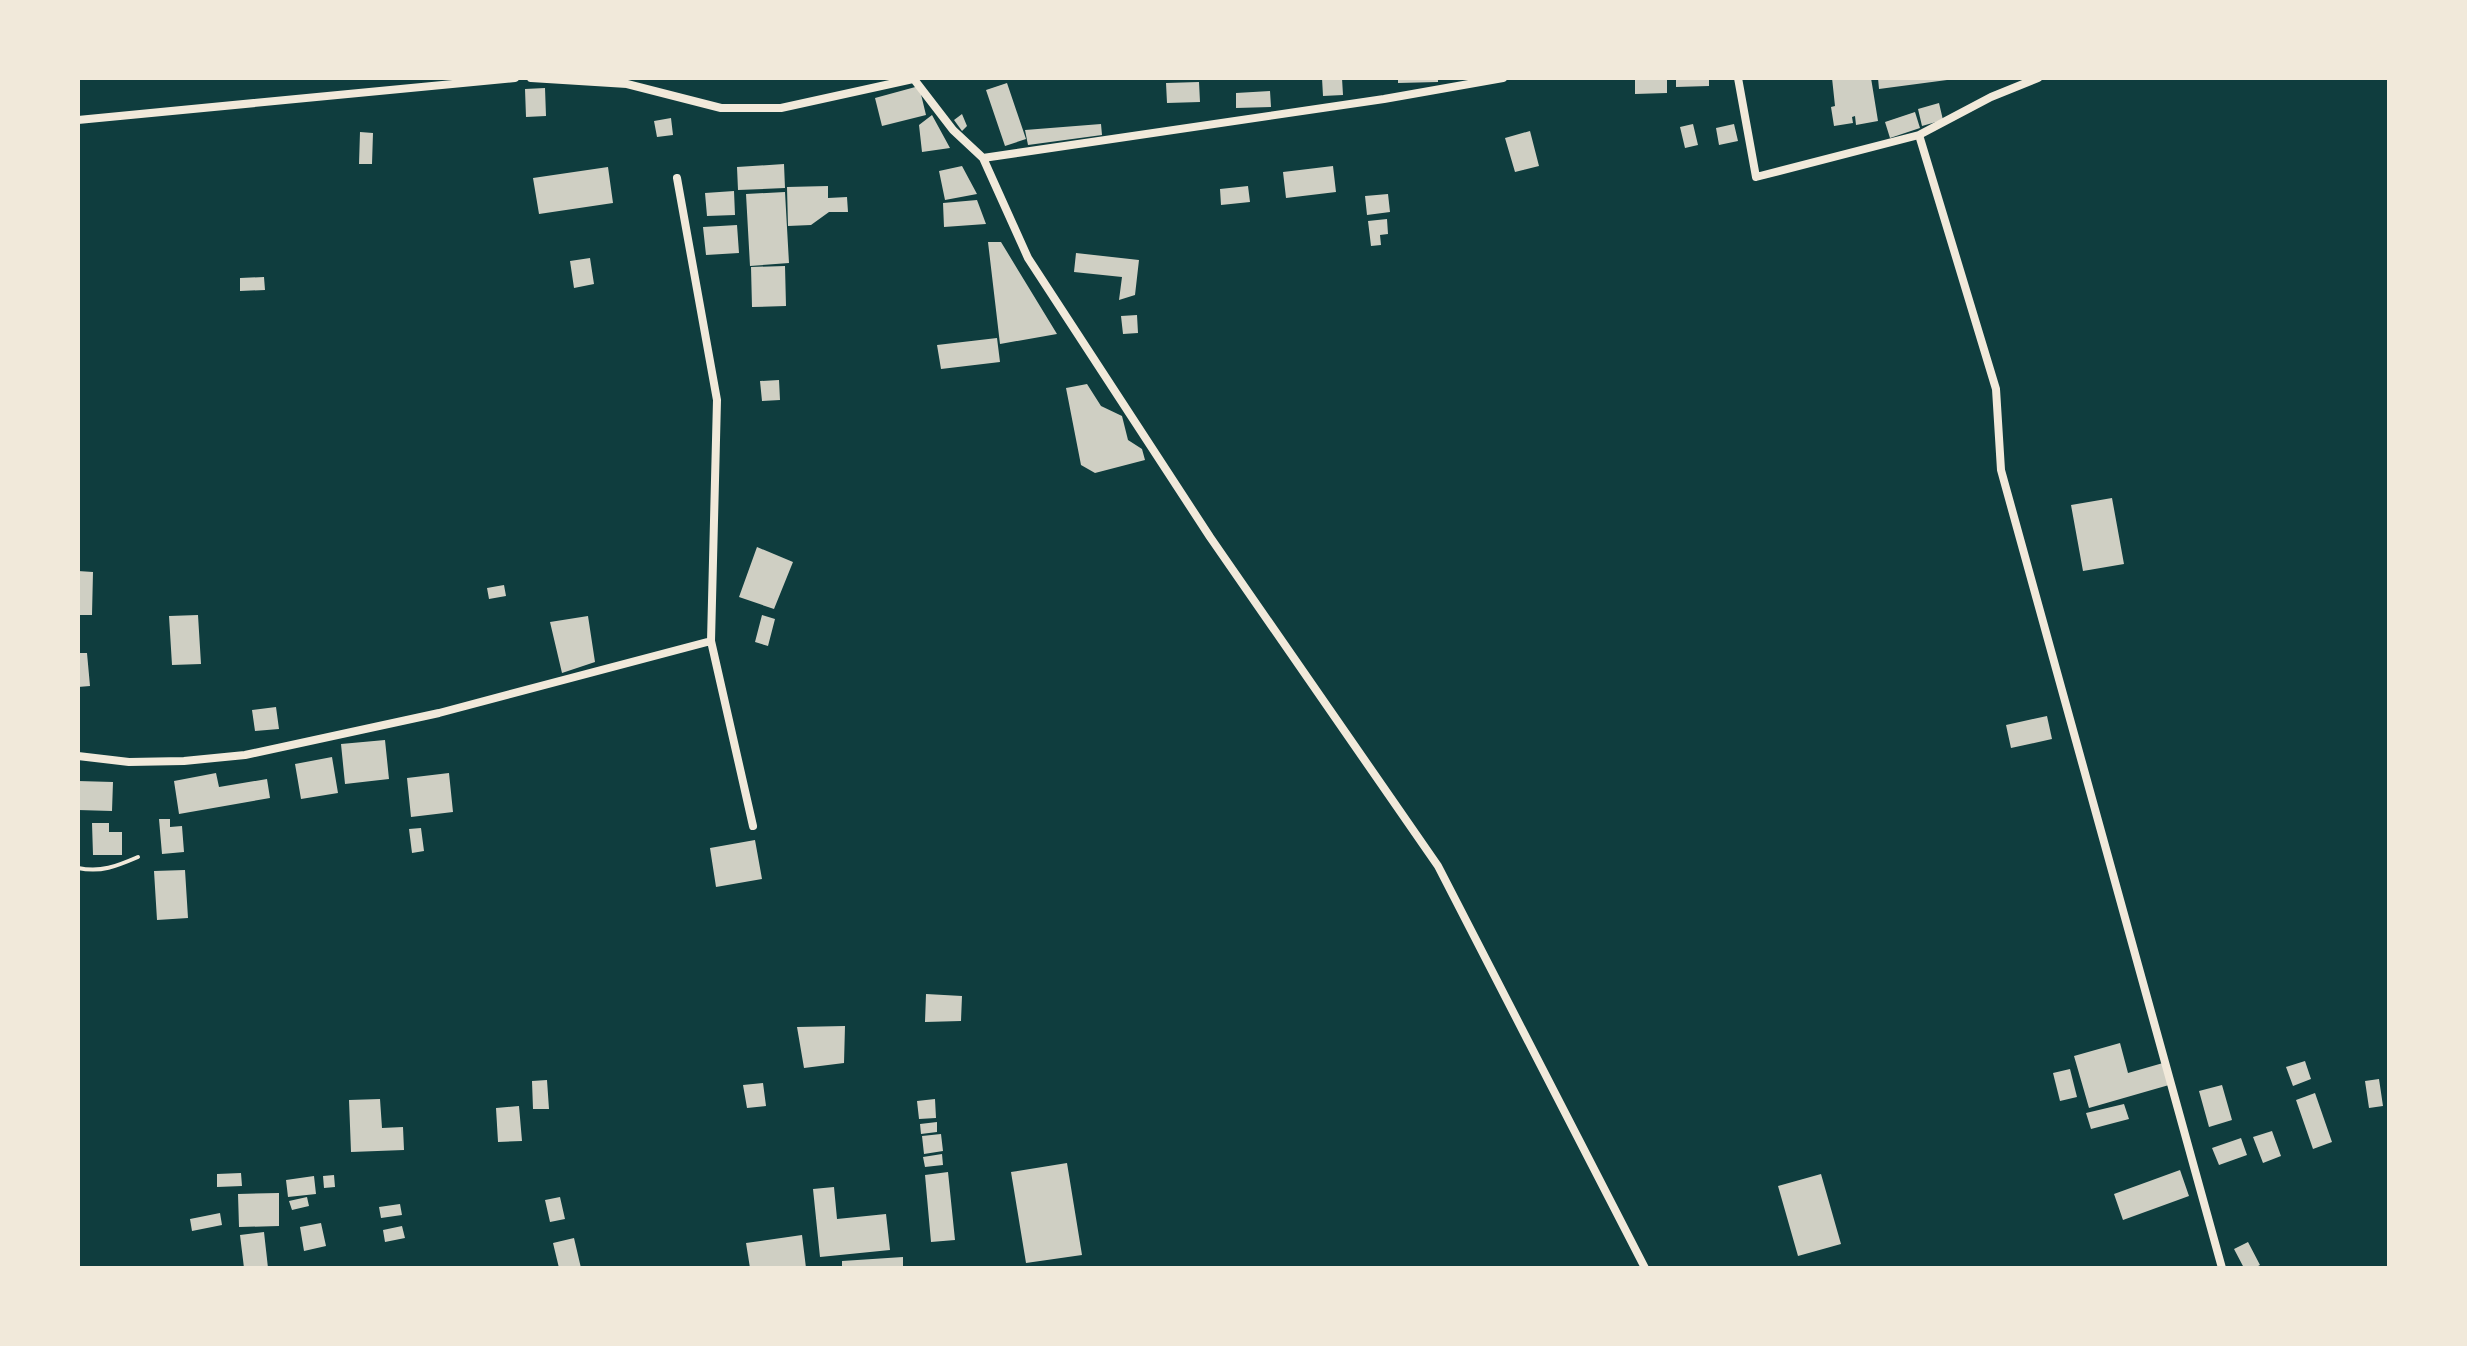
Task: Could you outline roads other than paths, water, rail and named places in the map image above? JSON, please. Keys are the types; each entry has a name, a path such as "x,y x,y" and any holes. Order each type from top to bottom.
{"street":[{"path":"78,120 515,78"},
{"path":"531,78 627,84 721,108 781,108 913,78 953,130 983,158 1028,258 1210,537 1438,866 1645,1268"},
{"path":"983,158 1384,99 1503,78"},
{"path":"1738,78 1756,177 1919,135 1991,97 2038,78"},
{"path":"1919,135 1996,389 2001,470 2222,1268"},
{"path":"677,178 717,400 711,641 753,826"},
{"path":"78,756 129,762 245,755 439,713 711,641"}]}
